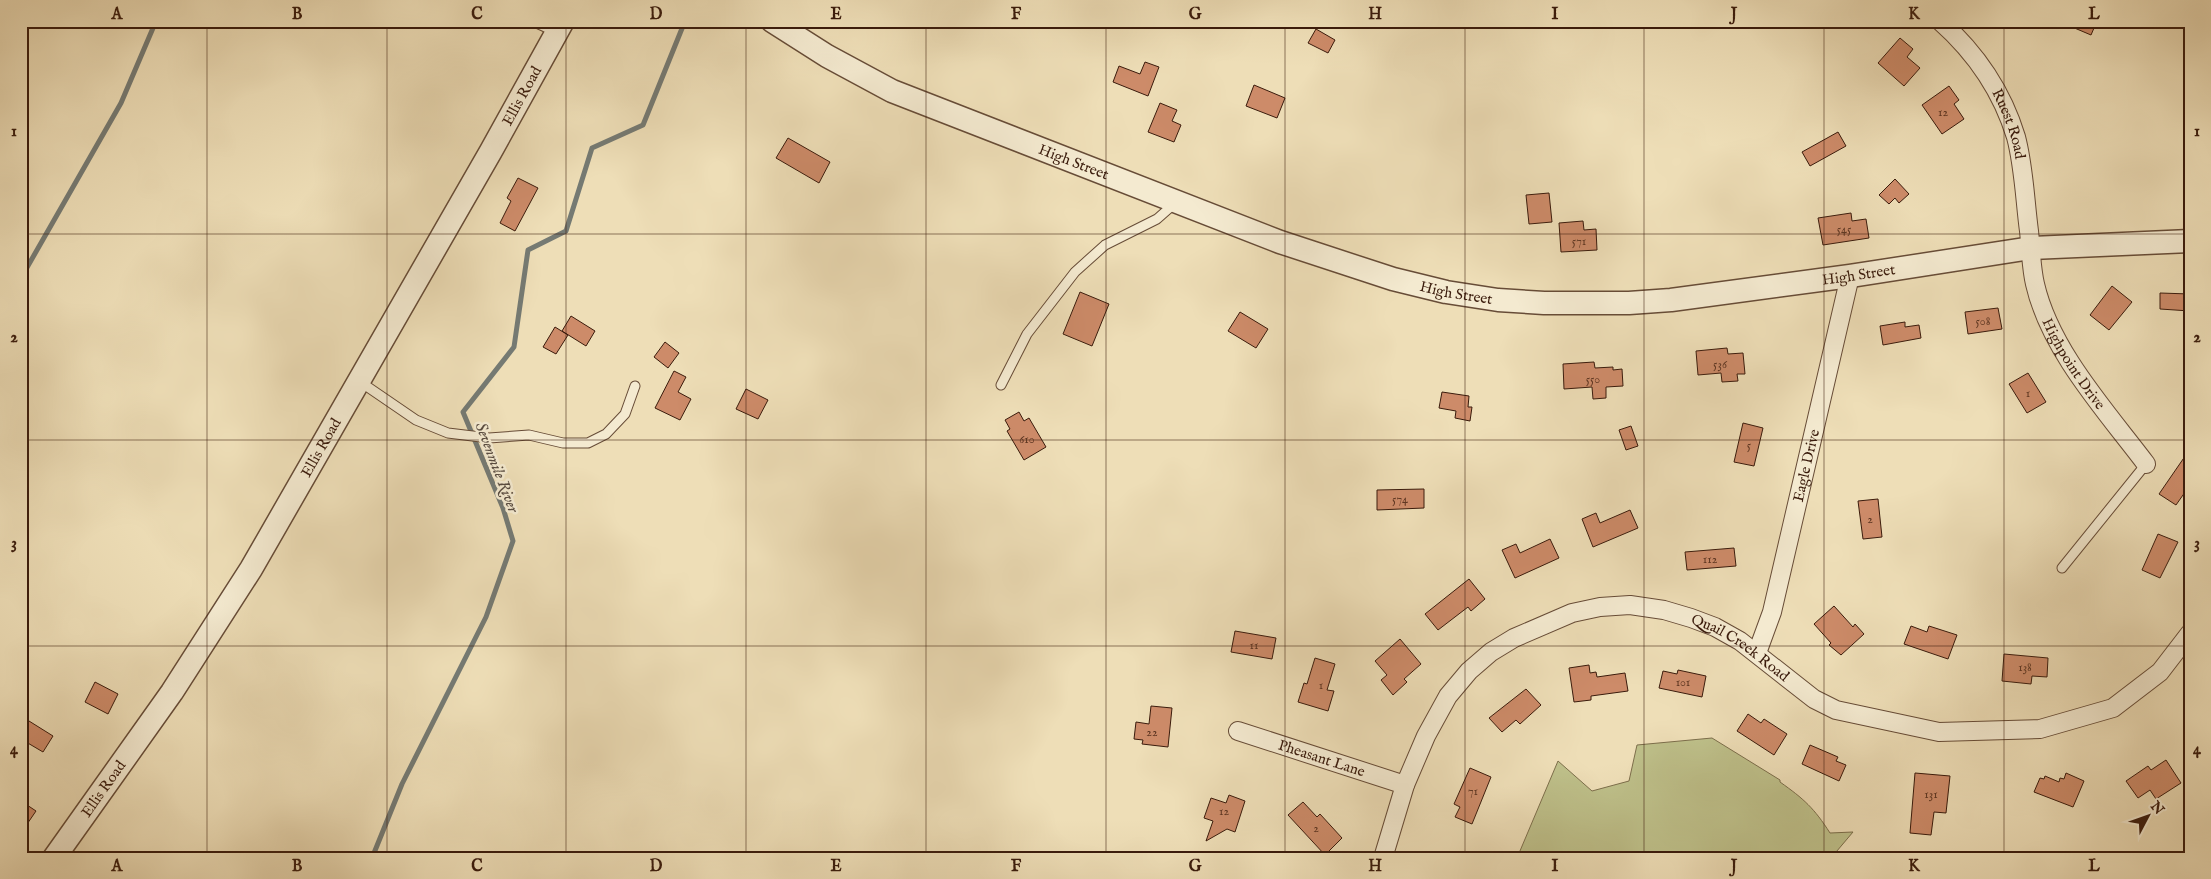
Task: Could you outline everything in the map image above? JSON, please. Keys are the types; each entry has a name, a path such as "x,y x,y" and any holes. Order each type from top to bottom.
{"street":[{"name":"High Street","path":"772,21 827,56 892,91 1280,242 1360,269 1439,290 1498,300 1544,303 1671,300 1850,276 2031,248 2190,241"},
{"name":"Ruest Road","path":"1940,21 1983,67 1993,82 2008,117 2016,139 2020,159 2031,248"},
{"name":"Ellis Road","path":"54,858 172,692 224,614 288,508 491,151 559,27"},
{"name":"Highpoint Drive","path":"2031,248 2035,284 2045,316 2086,384 2146,464"},
{"name":"Eagle Drive","path":"1757,654 1772,612 1850,276"},
{"name":"Quail Creek Road","path":"1383,858 1405,785 1426,736 1448,696 1469,671 1491,652 1546,622 1572,613 1600,607 1630,605 1664,610 1716,627 1757,654 1814,699 1836,710 1938,732 2040,729 2113,708 2160,672 2190,633"},
{"name":"Pheasant Lane","path":"1238,731 1405,785"}],"lane":[{"path":"532,21 559,27"},
{"path":"1000,385 1026,334 1075,272 1105,245 1157,219 1176,202"},
{"path":"359,381 416,420 448,433 489,438 529,435 563,442 588,443 606,434 625,414 635,386"},
{"path":"2062,568 2146,464"}],"green space":[{"path":"1712,738 1780,780 1780,782 1808,804 1830,833 1853,832 1831,858 1517,858 1558,761 1592,791 1629,781 1637,745"}],"building":[{"path":"2058,21 2097,21 2091,35"},
{"path":"1316,29 1335,40 1328,53 1308,43"},
{"path":"1900,38 1913,49 1907,57 1920,68 1904,86 1878,63"},
{"path":"1145,62 1159,67 1148,96 1113,82 1119,66 1140,74"},
{"path":"1254,85 1285,98 1277,118 1246,106"},
{"path":"1949,86 1959,100 1954,104 1964,119 1942,134 1922,105"},
{"path":"1160,103 1177,110 1172,121 1181,125 1174,142 1148,132"},
{"path":"1838,132 1846,146 1810,166 1802,152"},
{"path":"788,138 830,162 819,183 776,158"},
{"path":"518,178 538,188 515,231 500,223 511,201 507,198"},
{"path":"1895,179 1909,194 1899,203 1895,198 1889,204 1879,195"},
{"path":"1549,193 1552,222 1529,224 1526,195"},
{"path":"1851,213 1852,221 1866,219 1869,238 1823,245 1818,218"},
{"path":"1583,221 1584,230 1596,229 1597,250 1561,252 1559,223"},
{"path":"2112,286 2132,302 2109,330 2090,315"},
{"path":"1080,292 1109,304 1092,346 1063,334"},
{"path":"2160,293 2190,294 2190,311 2160,309"},
{"path":"1998,308 2002,329 1968,334 1965,312"},
{"path":"1240,312 1268,329 1256,348 1228,331"},
{"path":"571,316 595,331 586,346 562,331"},
{"path":"1905,322 1905,327 1919,325 1921,338 1883,345 1880,326"},
{"path":"555,327 568,335 556,354 543,347"},
{"path":"665,342 679,353 668,368 654,357"},
{"path":"1727,348 1728,354 1743,353 1745,374 1737,374 1738,381 1722,382 1721,373 1698,375 1696,351"},
{"path":"1594,362 1595,368 1613,367 1613,370 1622,369 1623,386 1606,387 1606,398 1593,399 1592,387 1564,389 1563,364"},
{"path":"674,371 686,377 678,392 691,399 680,420 655,408"},
{"path":"2028,373 2046,402 2027,413 2009,384"},
{"path":"746,389 768,400 758,419 736,409"},
{"path":"1442,392 1469,396 1468,407 1472,407 1470,421 1455,418 1456,411 1439,408"},
{"path":"1019,412 1024,421 1029,418 1046,447 1024,460 1007,431 1010,429 1005,420"},
{"path":"1743,423 1763,428 1754,466 1734,462"},
{"path":"1631,426 1638,446 1626,450 1619,430"},
{"path":"2190,449 2190,485 2176,505 2159,494"},
{"path":"1424,489 1424,508 1377,510 1377,490"},
{"path":"1878,499 1882,537 1863,539 1858,501"},
{"path":"1630,510 1638,528 1593,547 1582,519 1596,513 1600,523"},
{"path":"2158,534 2178,542 2160,578 2142,570"},
{"path":"1550,539 1559,558 1515,578 1502,550 1516,544 1520,553"},
{"path":"1734,548 1736,566 1687,570 1685,552"},
{"path":"1469,579 1485,599 1471,611 1468,607 1438,630 1425,614"},
{"path":"1834,606 1853,627 1855,624 1864,634 1841,655 1829,645 1831,643 1814,624"},
{"path":"1911,626 1927,632 1929,626 1957,635 1948,659 1904,644"},
{"path":"1235,631 1276,638 1272,659 1231,652"},
{"path":"1400,639 1421,664 1404,679 1407,682 1393,695 1381,680 1387,675 1375,661"},
{"path":"2004,654 2048,658 2047,677 2032,676 2031,684 2002,681"},
{"path":"1315,658 1335,664 1327,690 1334,691 1328,711 1298,702 1304,683 1307,684"},
{"path":"1589,665 1590,673 1596,672 1597,677 1625,673 1628,691 1591,696 1591,700 1574,702 1569,668"},
{"path":"1678,670 1706,676 1702,697 1659,688 1663,671 1677,674"},
{"path":"95,682 118,694 108,714 85,702"},
{"path":"1526,689 1541,705 1520,724 1516,720 1502,732 1489,718"},
{"path":"1151,706 1172,708 1168,747 1142,744 1143,740 1134,739 1136,722 1149,724"},
{"path":"1748,714 1761,723 1764,719 1787,734 1774,755 1737,731"},
{"path":"21,716 53,736 43,752 21,739"},
{"path":"1810,745 1838,757 1836,761 1846,765 1839,781 1802,764"},
{"path":"2166,760 2181,783 2156,799 2150,790 2138,798 2126,781 2148,766 2151,770"},
{"path":"1470,768 1491,777 1472,824 1455,817 1460,807 1454,804"},
{"path":"1915,773 1950,776 1946,813 1934,812 1931,835 1910,833"},
{"path":"2066,773 2084,781 2073,807 2034,792 2040,778 2044,779 2045,776 2059,782 2060,778 2064,779"},
{"path":"1229,795 1245,801 1235,832 1227,829 1206,841 1213,821 1204,818 1211,798 1226,803"},
{"path":"21,801 36,811 21,833"},
{"path":"1303,802 1317,817 1320,814 1342,838 1325,855 1288,815"}],"waterway":[{"path":"21,278 121,103 156,21"},
{"name":"Sevenmile River","path":"372,858 402,784 486,617 513,541 503,508 463,412 514,347 528,250 566,231 592,148 643,125 685,21"}]}
